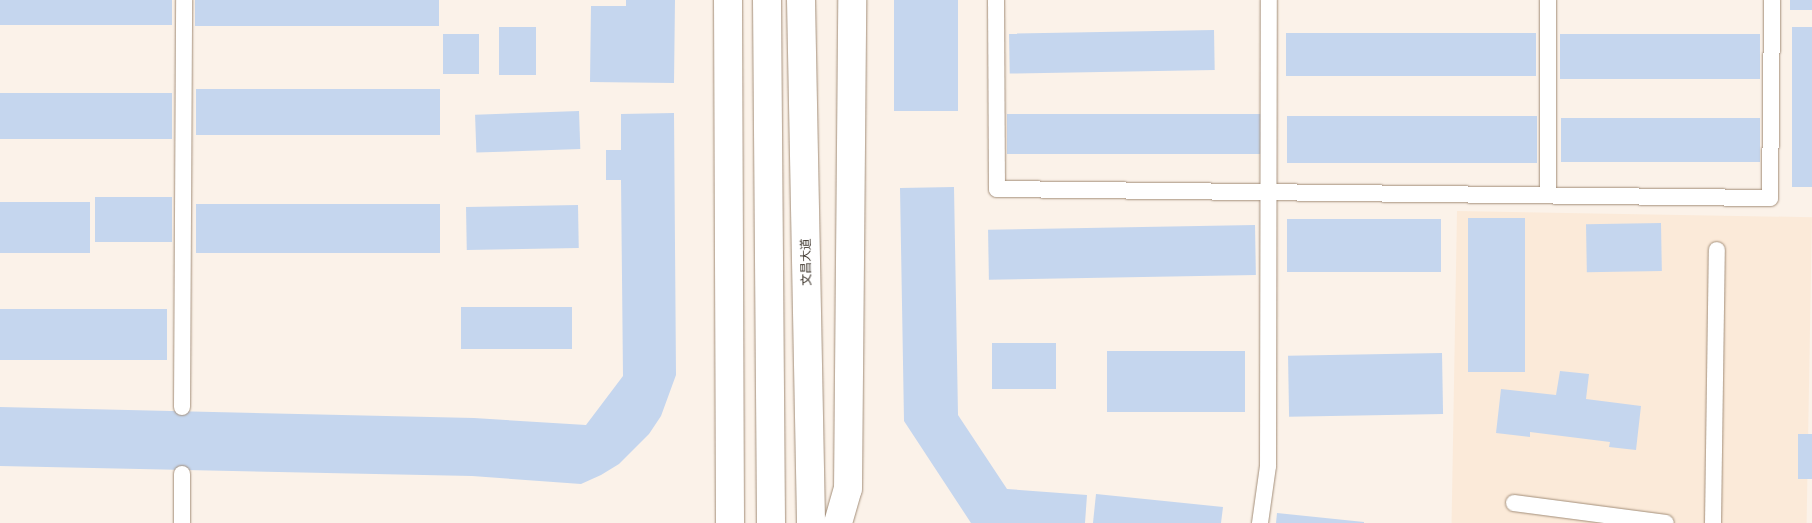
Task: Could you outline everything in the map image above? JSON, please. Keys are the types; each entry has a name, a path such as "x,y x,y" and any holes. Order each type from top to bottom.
{"street":[{"path":"728,0 730,523"},
{"path":"768,0 771,523"},
{"name":"文昌大道","path":"801,0 811,523"},
{"path":"838,523 848,490 852,0"}],"lane":[{"path":"182,407 184,0"},
{"path":"996,0 997,189 1770,198 1772,0"},
{"path":"1260,523 1268,466 1270,0"},
{"path":"1548,0 1548,195"},
{"path":"1713,523 1718,250"},
{"path":"182,474 182,523"},
{"path":"1514,503 1666,523"}],"shaded area":[{"path":"1457,211 1812,217 1807,523 1452,523"}],"building":[{"path":"0,0 172,0 172,25 0,25"},
{"path":"195,0 439,0 439,26 195,26"},
{"path":"626,0 675,0 674,83 590,82 591,6 626,6"},
{"path":"894,0 958,0 958,111 894,111"},
{"path":"1790,0 1812,0 1812,10 1790,10"},
{"path":"499,27 536,27 536,75 499,75"},
{"path":"1792,27 1812,27 1812,187 1792,187"},
{"path":"1214,30 1215,70 1010,74 1009,34"},
{"path":"1286,33 1536,33 1536,76 1286,76"},
{"path":"443,34 479,34 479,74 443,74"},
{"path":"1560,34 1760,34 1760,79 1560,79"},
{"path":"196,89 440,89 440,135 196,135"},
{"path":"0,93 172,93 172,139 0,139"},
{"path":"579,111 580,149 476,153 475,115"},
{"path":"674,113 676,375 661,416 649,434 619,464 601,475 581,484 472,476 0,466 0,407 474,418 586,425 623,376 621,180 606,180 606,150 621,150 621,114"},
{"path":"1007,114 1264,114 1264,154 1007,154"},
{"path":"1287,116 1537,116 1537,163 1287,163"},
{"path":"1561,118 1760,118 1760,162 1561,162"},
{"path":"954,187 958,415 1007,489 1087,495 1085,523 971,523 904,421 900,188"},
{"path":"95,197 172,197 172,242 95,242"},
{"path":"0,202 90,202 90,253 0,253"},
{"path":"196,204 440,204 440,253 196,253"},
{"path":"578,205 579,248 467,250 466,207"},
{"path":"1468,218 1525,218 1525,372 1468,372"},
{"path":"1287,219 1441,219 1441,272 1287,272"},
{"path":"1661,223 1662,271 1587,272 1586,224"},
{"path":"1255,225 1256,275 989,280 988,230"},
{"path":"461,307 572,307 572,349 461,349"},
{"path":"0,309 167,309 167,360 0,360"},
{"path":"992,343 1056,343 1056,389 992,389"},
{"path":"1107,351 1245,351 1245,412 1107,412"},
{"path":"1442,353 1443,414 1289,417 1288,356"},
{"path":"1560,371 1589,374 1586,399 1641,406 1636,450 1609,447 1610,442 1530,432 1530,437 1496,433 1501,389 1556,395"},
{"path":"1798,434 1812,434 1812,479 1798,479"},
{"path":"1096,494 1223,507 1221,523 1093,523"},
{"path":"1277,513 1364,522 1364,523 1276,523"}]}
